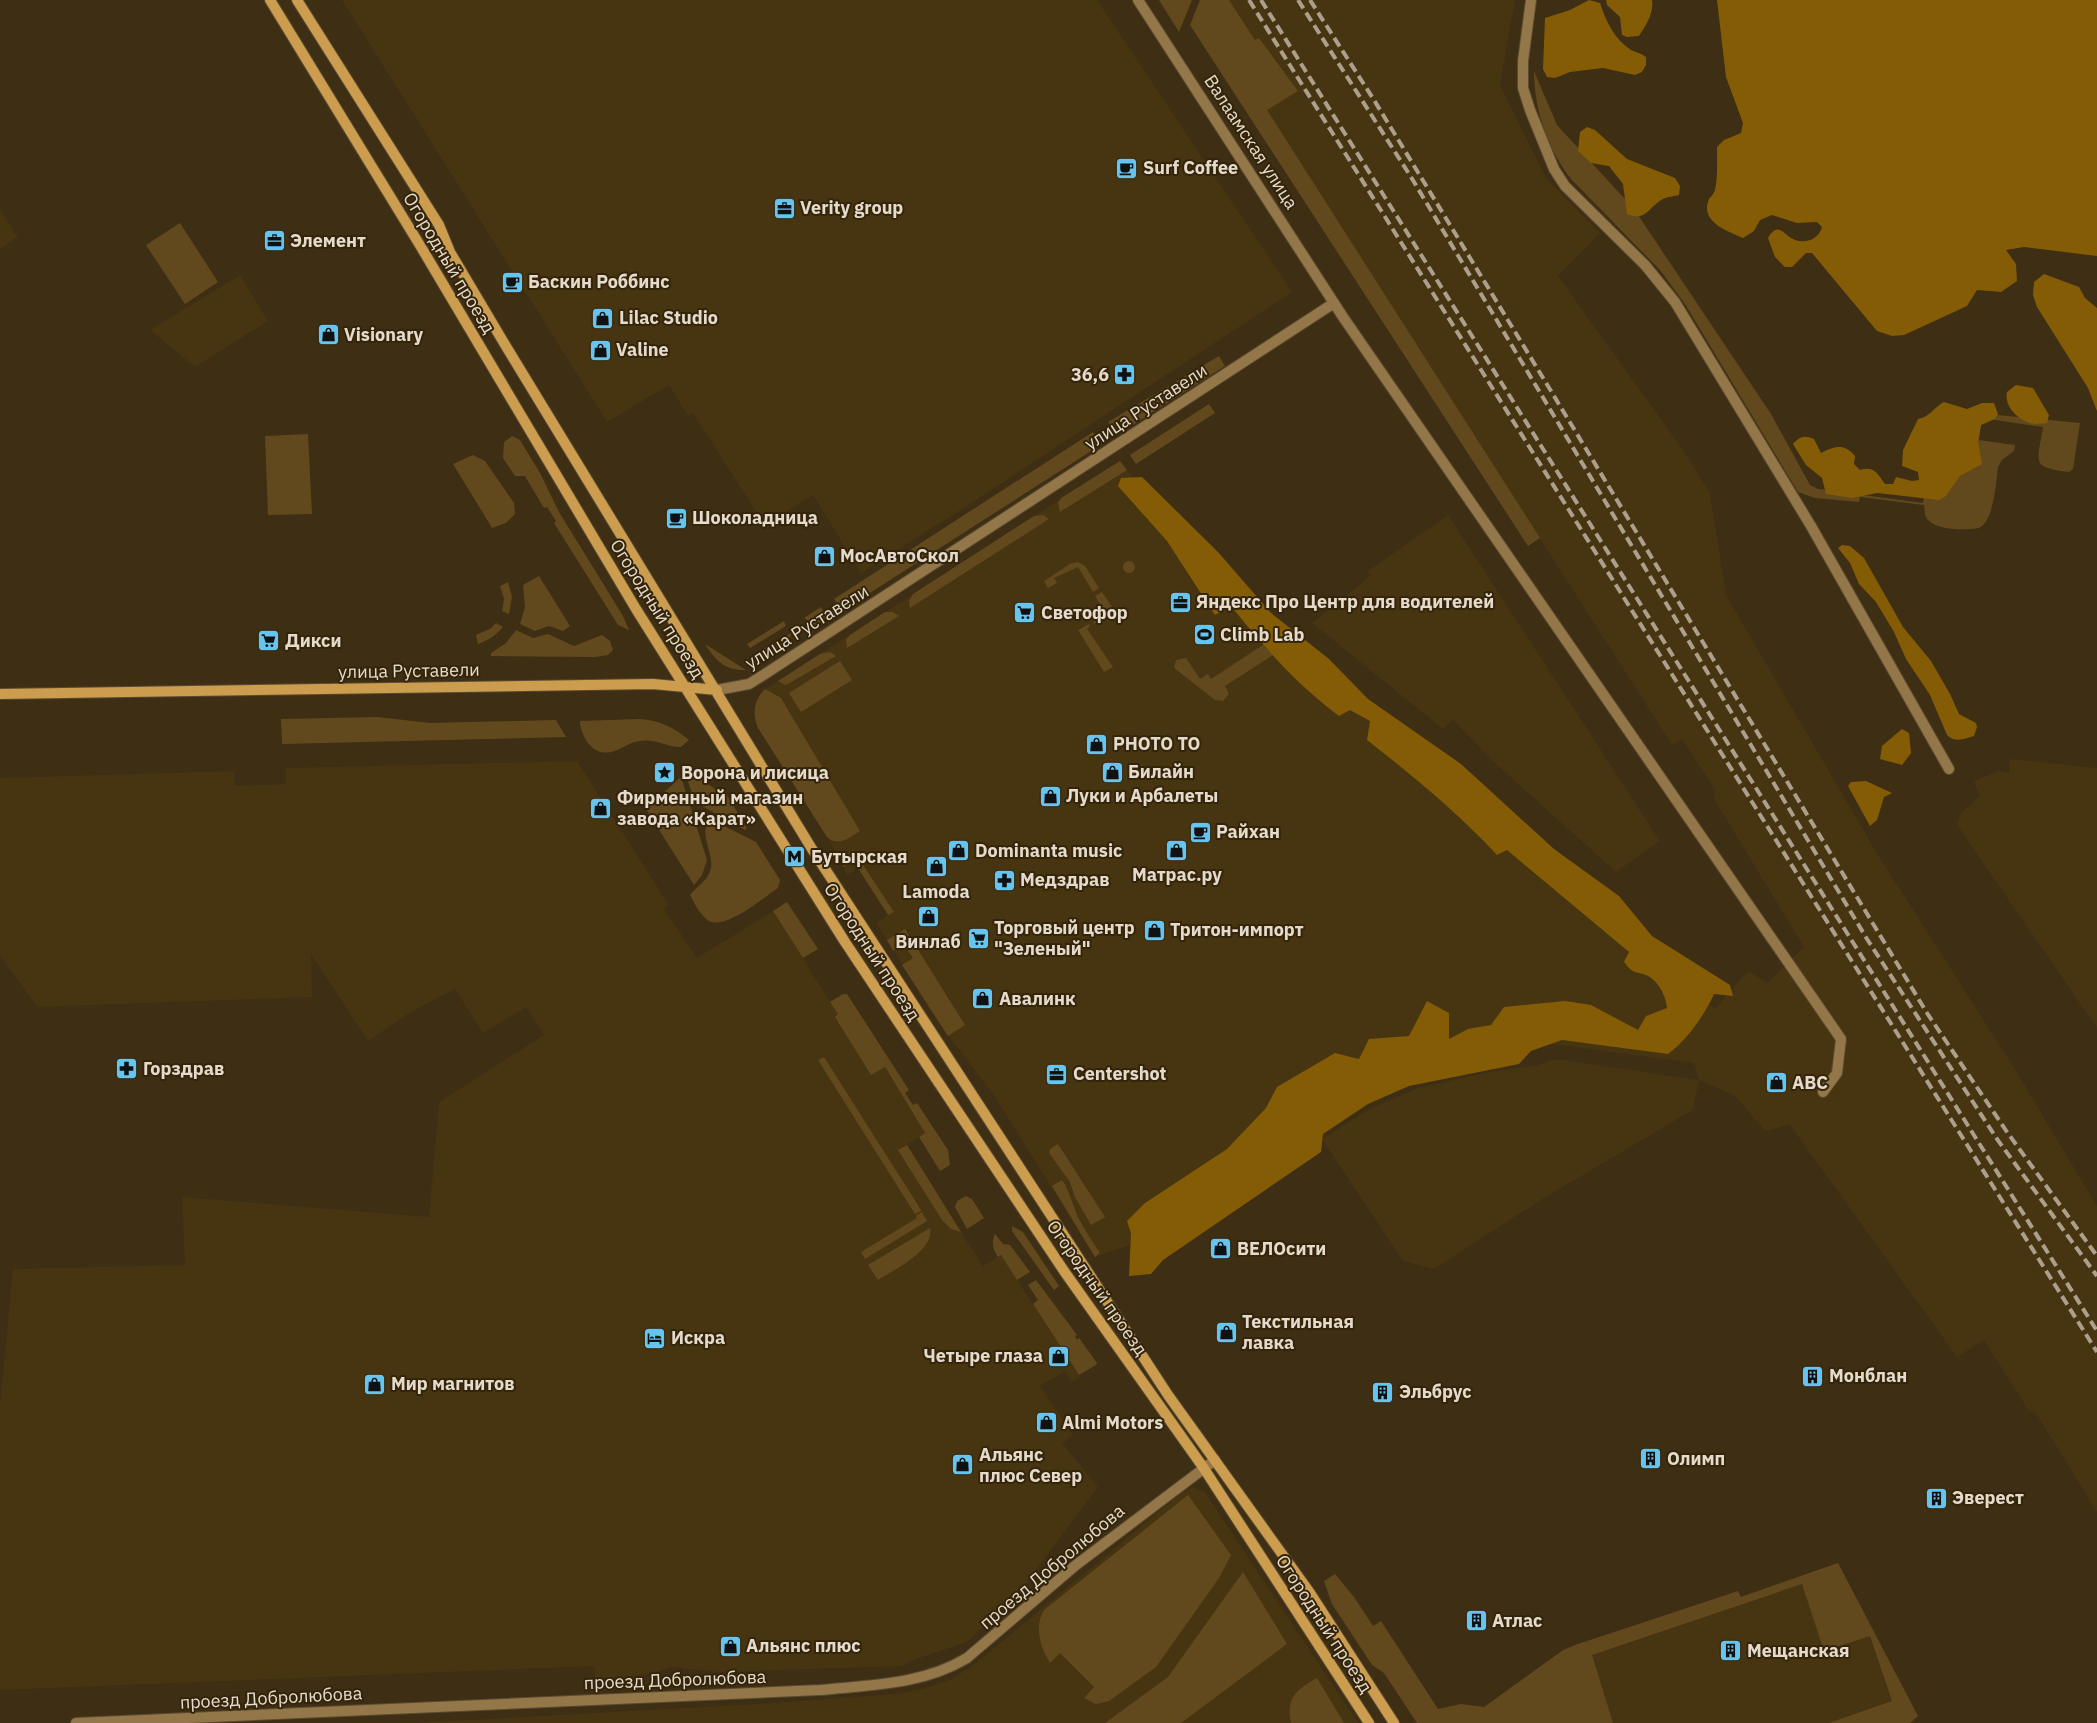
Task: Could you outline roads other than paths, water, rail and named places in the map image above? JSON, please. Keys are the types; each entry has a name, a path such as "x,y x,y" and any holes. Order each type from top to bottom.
{"main road":[{"name":"Огородный проезд","path":"270,0 421,247 636,610 687,688 845,942 1064,1271 1203,1467 1369,1723"},
{"name":"Огородный проезд","path":"297,0 439,224 450,252 489,318 812,849 1168,1395 1310,1593 1394,1723"},
{"name":"улица Руставели","path":"0,694 653,684 717,690"}],"street":[{"name":"Валаамская улица","path":"1138,0 1334,303 1841,1039 1837,1073 1823,1092"},
{"path":"1531,0 1523,61 1523,88 1554,169 1565,186 1644,265 1675,302 1811,526 1949,769"},
{"name":"улица Руставели","path":"717,690 748,684 765,674 1334,303"},
{"name":"проезд Добролюбова","path":"76,1723 820,1690 895,1683 923,1678 947,1670 967,1658 1076,1565 1203,1467 1215,1460"}],"railway":[{"path":"1249,0 2097,1352"},
{"path":"1261,0 2097,1331"},
{"path":"1298,0 1411,177 1867,939 1997,1139 2097,1276"},
{"path":"1310,0 1374,100 1927,1013 2007,1132 2097,1256"}],"place":[{"name":"Surf Coffee","path":"1127,168"},
{"name":"Verity group","path":"784,208"},
{"name":"Элемент","path":"274,241"},
{"name":"Баскин Роббинс","path":"512,282"},
{"name":"Lilac Studio","path":"603,318"},
{"name":"Visionary","path":"328,335"},
{"name":"Valine","path":"600,350"},
{"name":"36,6","path":"1125,375"},
{"name":"Шоколадница","path":"676,518"},
{"name":"МосАвтоСкол","path":"824,556"},
{"name":"Яндекс Про Центр для водителей","path":"1180,602"},
{"name":"Светофор","path":"1025,613"},
{"name":"Climb Lab","path":"1204,635"},
{"name":"Дикси","path":"269,641"},
{"name":"PHOTO TO","path":"1097,744"},
{"name":"Билайн","path":"1112,772"},
{"name":"Ворона и лисица","path":"665,773"},
{"name":"Луки и Арбалеты","path":"1050,796"},
{"name":"Фирменный магазин завода «Карат»","path":"601,808"},
{"name":"Райхан","path":"1200,832"},
{"name":"Матрас.ру","path":"1177,850"},
{"name":"Dominanta music","path":"959,851"},
{"name":"Бутырская","path":"795,857"},
{"name":"Lamoda","path":"936,867"},
{"name":"Медздрав","path":"1004,880"},
{"name":"Винлаб","path":"928,917"},
{"name":"Тритон-импорт","path":"1154,930"},
{"name":"Торговый центр \"Зеленый\"","path":"978,938"},
{"name":"Авалинк","path":"983,999"},
{"name":"Горздрав","path":"127,1069"},
{"name":"Centershot","path":"1057,1074"},
{"name":"ABC","path":"1776,1083"},
{"name":"ВЕЛОсити","path":"1221,1249"},
{"name":"Текстильная лавка","path":"1226,1332"},
{"name":"Искра","path":"655,1338"},
{"name":"Четыре глаза","path":"1059,1356"},
{"name":"Монблан","path":"1813,1376"},
{"name":"Мир магнитов","path":"375,1384"},
{"name":"Эльбрус","path":"1383,1392"},
{"name":"Almi Motors","path":"1046,1423"},
{"name":"Олимп","path":"1651,1459"},
{"name":"Альянс плюс Север","path":"963,1465"},
{"name":"Эверест","path":"1936,1498"},
{"name":"Атлас","path":"1476,1621"},
{"name":"Альянс плюс","path":"730,1646"},
{"name":"Мещанская","path":"1731,1651"}]}
